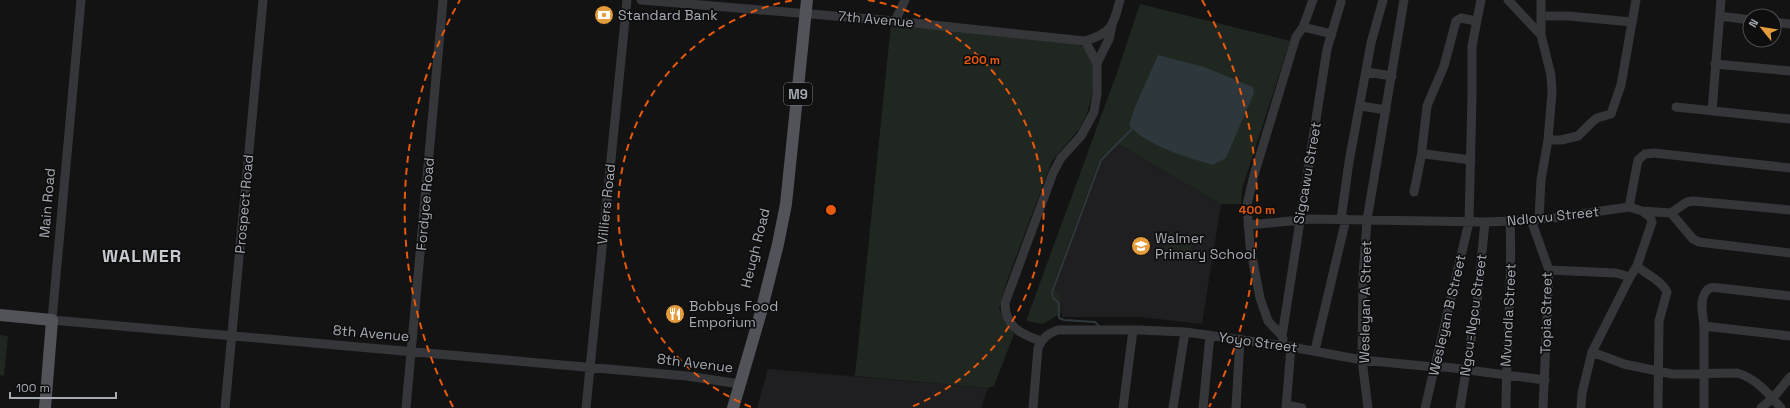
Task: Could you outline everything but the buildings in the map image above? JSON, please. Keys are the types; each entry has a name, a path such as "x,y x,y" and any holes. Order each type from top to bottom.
{"main road":[{"name":"Heugh Road","path":"733,408 737,383 787,188 807,0"},
{"name":"8th Avenue","path":"0,315 52,320"},
{"name":"Main Road","path":"45,408 52,320"},
{"name":"Heugh Road","path":"727,408 737,383"}],"street":[{"name":"Main Road","path":"52,320 81,0"},
{"name":"Prospect Road","path":"225,408 263,0"},
{"name":"Fordyce Road","path":"406,408 443,0"},
{"name":"Villiers Road","path":"586,408 627,0"},
{"name":"7th Avenue","path":"641,0 895,21 1085,41 1101,36 1110,28"},
{"path":"895,21 906,0"},
{"path":"1033,408 1036,357 1041,341 1032,338 1011,325 1005,315 1004,303 1053,173 1061,158 1082,136 1094,112 1097,94 1097,63 1109,39 1110,28 1120,0"},
{"path":"1302,408 1286,407 1289,346 1268,321 1260,298 1250,246 1248,205 1254,175 1296,37 1303,27 1313,0"},
{"path":"1315,350 1343,219 1349,162 1371,43 1383,0"},
{"name":"Wesleyan A Street","path":"1368,408 1362,360 1363,276 1367,220 1375,163 1386,110 1404,0"},
{"name":"Wesleyan B Street","path":"1425,408 1469,222 1472,46 1481,0"},
{"path":"1508,0 1541,35"},
{"path":"1535,219 1548,140 1552,92 1551,74 1541,35 1541,0"},
{"path":"1548,140 1571,139 1578,136 1597,118 1611,114 1621,86 1636,0"},
{"path":"1712,111 1715,64 1722,0"},
{"name":"Sigcawu Street","path":"1282,336 1311,143 1321,98 1327,48 1341,2"},
{"path":"1542,16 1569,16 1631,22"},
{"path":"1720,16 1742,19"},
{"path":"1414,192 1422,152 1428,106 1444,66 1456,21 1461,18 1476,21"},
{"path":"1303,27 1332,34"},
{"path":"1085,41 1097,63"},
{"path":"1715,64 1790,71"},
{"path":"1366,72 1392,76"},
{"path":"1360,106 1386,110"},
{"path":"1676,108 1790,119"},
{"path":"1422,152 1425,154 1470,160"},
{"path":"1629,207 1638,160 1645,154 1654,153 1790,168"},
{"path":"1790,210 1693,201 1687,202 1671,212 1693,239 1699,242 1790,253"},
{"name":"Ndlovu Street","path":"1248,225 1300,220 1343,219 1469,222 1510,221 1554,218 1629,207 1642,211 1671,212"},
{"path":"1581,408 1582,393 1592,352 1637,266 1652,222 1650,217 1642,211"},
{"name":"Topia Street","path":"1535,219 1549,270 1543,408"},
{"name":"Mvundla Street","path":"1506,408 1505,374 1511,268 1510,221"},
{"name":"Ngcu-Ngcu Street","path":"1460,408 1477,303 1485,222"},
{"path":"1637,266 1645,274 1659,281 1667,292 1660,321 1658,344 1658,408"},
{"path":"1549,270 1616,273 1630,277"},
{"path":"1704,408 1704,326 1702,303 1706,290 1710,287 1790,296"},
{"name":"8th Avenue","path":"52,320 710,378 737,383"},
{"path":"1704,326 1790,336"},
{"name":"Yoyo Street","path":"1041,341 1051,332 1058,330 1185,332 1240,338 1315,350 1362,360 1505,374 1545,380"},
{"path":"1123,408 1133,330"},
{"path":"1173,408 1185,332"},
{"path":"1203,408 1210,335"},
{"path":"1236,408 1240,338"},
{"path":"1592,352 1624,364 1672,374 1737,373 1754,381 1773,398 1781,408"},
{"path":"1760,408 1773,398 1790,377"}],"shaded area":[{"path":"1140,4 1290,41 1242,189 1241,204 1221,204 1118,144 1100,158 1052,288 1060,294 1061,313 1043,324 1026,321 1118,70"},
{"path":"891,24 1075,43 1086,48 1092,57 1094,72 1092,96 1087,113 1080,128 1052,161 1007,281 999,308 1004,321 1014,334 994,386 988,388 855,376"},
{"path":"1158,55 1204,67 1253,87 1254,93 1226,158 1212,165 1190,158 1147,140 1129,126 1134,109"},
{"name":"Walmer Primary School","path":"1118,144 1221,204 1202,324 1140,317 1062,317 1060,294 1052,289 1100,158"},
{"path":"1167,240 1192,245 1190,261 1164,256"},
{"path":"0,335 8,336 4,376 0,375"},
{"path":"768,369 988,388 981,408 757,408"}],"waterway":[{"path":"1099,326 1095,322 1064,320 1059,318 1059,303 1053,298 1052,292 1101,160 1132,129"}],"place":[{"name":"Standard Bank","path":"604,15"},
{"name":"Walmer Primary School","path":"1141,246"},
{"name":"Bobbys Food Emporium","path":"675,314"}],"district":[{"name":"WALMER","path":"142,255"}]}
